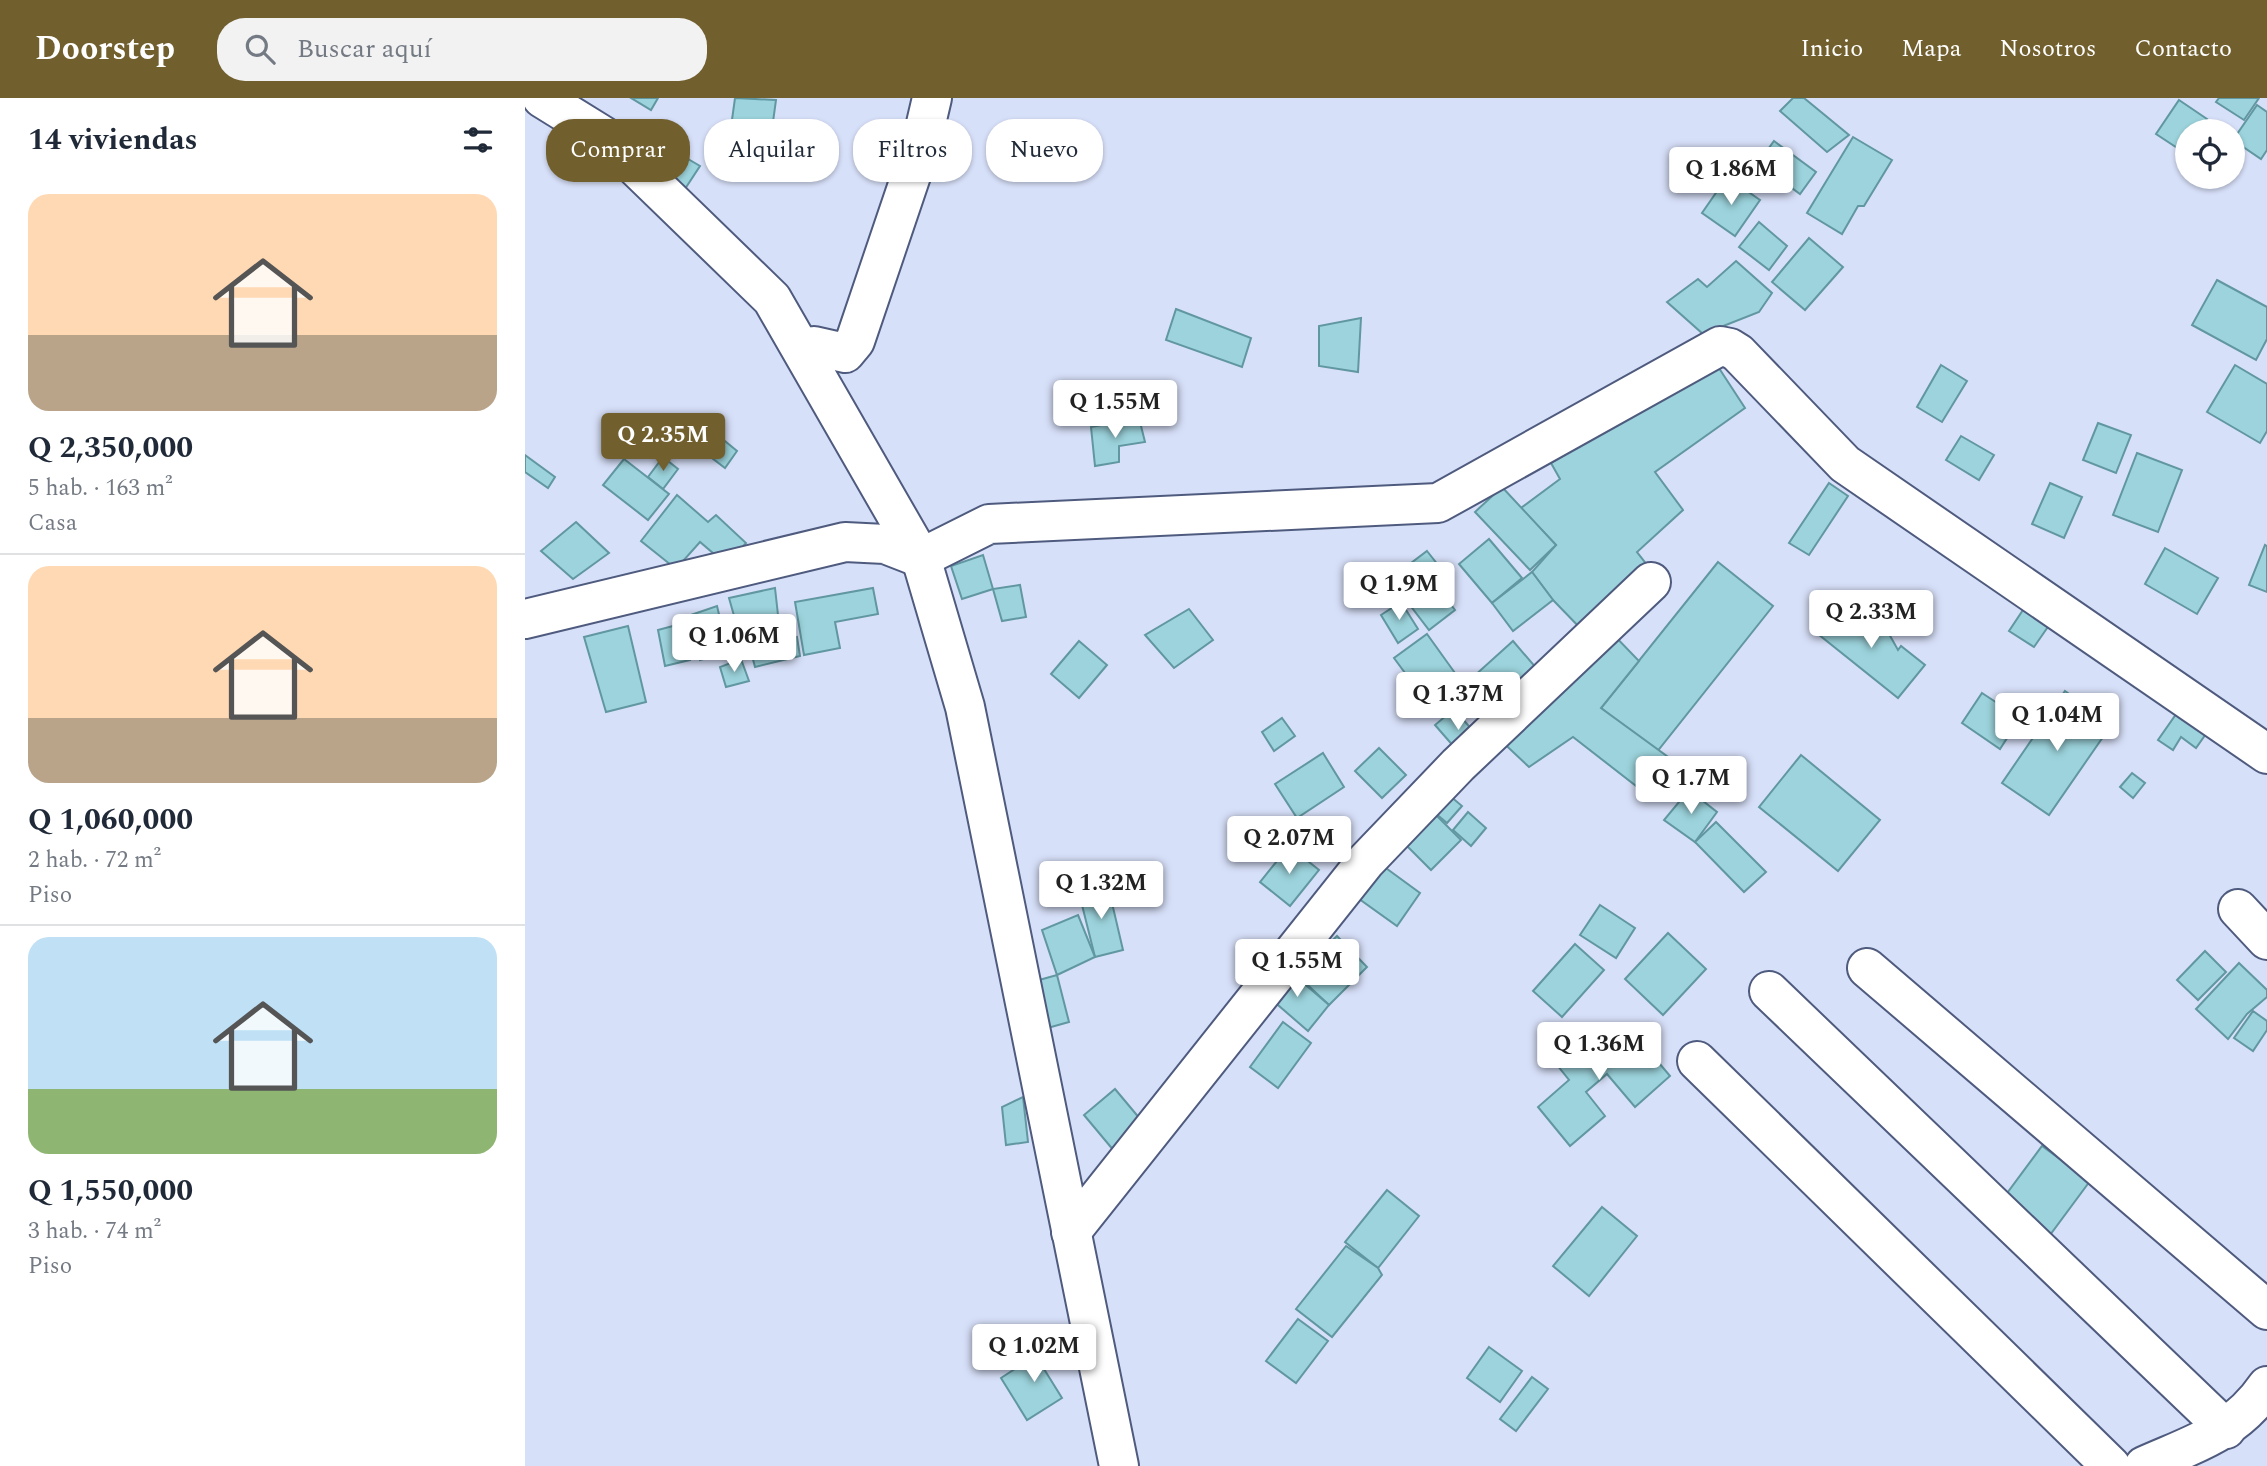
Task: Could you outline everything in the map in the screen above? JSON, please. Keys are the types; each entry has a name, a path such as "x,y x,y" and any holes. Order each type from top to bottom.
{"street":[{"path":"542,98 605,137 772,299 921,558 965,707 1071,1232 1107,1460"},
{"path":"801,349 814,346 845,352 855,341 920,149 932,98"},
{"path":"525,619 845,542 885,544 921,558 989,524 1438,503 1720,346 1738,353 1845,464 2267,754"},
{"path":"1071,1232 1366,860 1458,765 1651,582"},
{"path":"2238,909 2267,940"},
{"path":"1867,968 2267,1310"},
{"path":"1769,991 2226,1429"},
{"path":"1697,1061 2111,1466"},
{"path":"2144,1466 2226,1429 2255,1405 2267,1386"}],"building":[{"path":"631,98 658,98 651,110"},
{"path":"735,98 776,100 773,119 732,119"},
{"path":"1793,98 1804,98 1849,135 1827,152 1780,111"},
{"path":"2219,98 2259,98 2245,119 2216,102"},
{"path":"2179,100 2207,119 2175,119 2175,146 2156,134"},
{"path":"2257,105 2267,112 2267,150 2261,159 2245,148 2245,122"},
{"path":"1853,137 1892,160 1864,206 1858,206 1842,234 1807,213"},
{"path":"1774,141 1816,172 1800,194 1758,163"},
{"path":"690,160 700,166 690,181"},
{"path":"1727,177 1760,200 1735,236 1702,213"},
{"path":"667,182 690,182 681,195"},
{"path":"1759,222 1787,246 1769,270 1739,247"},
{"path":"1809,238 1843,267 1805,310 1772,282"},
{"path":"1736,261 1772,293 1759,312 1703,334 1667,302 1698,279 1707,287"},
{"path":"2217,280 2267,307 2267,339 2256,360 2192,325"},
{"path":"1176,309 1251,338 1242,367 1166,340"},
{"path":"1361,318 1358,372 1319,366 1319,326"},
{"path":"1715,362 1745,408 1655,472 1683,510 1637,552 1651,570 1586,634 1553,600 1532,572 1556,545 1521,508 1560,479 1551,463"},
{"path":"1941,365 1967,381 1942,422 1917,407"},
{"path":"2235,365 2267,384 2267,431 2260,443 2207,412"},
{"path":"1119,387 1121,415 1087,417 1085,389"},
{"path":"1139,418 1145,442 1119,446 1119,462 1095,466 1091,427"},
{"path":"2098,423 2131,435 2116,473 2083,460"},
{"path":"1961,436 1994,455 1979,480 1946,460"},
{"path":"720,437 737,451 725,468 708,455"},
{"path":"2137,453 2182,470 2158,532 2113,515"},
{"path":"525,455 555,477 548,488 525,472"},
{"path":"663,457 678,469 663,489 648,477"},
{"path":"624,459 669,494 648,520 603,485"},
{"path":"1829,483 1848,496 1809,555 1789,543"},
{"path":"2050,483 2082,497 2064,538 2032,524"},
{"path":"1502,487 1556,545 1530,570 1475,512"},
{"path":"677,495 708,522 716,515 746,543 727,565 700,542 676,569 641,541"},
{"path":"576,522 609,553 573,579 541,551"},
{"path":"1489,539 1522,578 1492,603 1459,564"},
{"path":"2265,545 2267,546 2267,592 2249,585"},
{"path":"2165,548 2218,578 2197,614 2145,584"},
{"path":"1427,551 1442,570 1433,581 1455,610 1429,630 1390,579"},
{"path":"983,555 993,589 962,599 951,566"},
{"path":"1718,562 1773,606 1656,753 1601,708"},
{"path":"1532,572 1553,600 1513,631 1492,603"},
{"path":"1020,585 1026,617 1002,621 993,589"},
{"path":"775,588 780,633 742,644 729,598"},
{"path":"873,588 878,614 835,622 840,648 804,655 795,602"},
{"path":"1401,602 1418,629 1398,643 1381,615"},
{"path":"2027,604 2052,621 2034,647 2009,631"},
{"path":"717,606 728,652 700,660 688,616"},
{"path":"1189,609 1213,640 1174,668 1145,635"},
{"path":"1829,609 1847,623 1858,609 1889,634 1898,650 1901,646 1925,665 1898,698 1813,630"},
{"path":"684,623 690,660 665,666 658,630"},
{"path":"628,626 646,702 606,712 584,637"},
{"path":"1608,629 1639,661 1601,708 1675,762 1649,796 1573,737 1529,767 1495,735"},
{"path":"1427,634 1460,680 1428,704 1394,658"},
{"path":"797,637 800,656 755,667 750,648"},
{"path":"1079,641 1107,665 1079,698 1051,674"},
{"path":"1513,641 1537,669 1497,704 1473,677"},
{"path":"741,659 749,681 726,687 720,667"},
{"path":"2065,691 2112,724 2049,815 2002,783"},
{"path":"1982,693 2020,718 2000,749 1962,723"},
{"path":"1454,709 1480,739 1462,756 1435,725"},
{"path":"2179,710 2208,731 2196,748 2181,737 2173,750 2158,740"},
{"path":"1282,718 1295,736 1274,751 1262,732"},
{"path":"1379,748 1406,775 1382,798 1355,771"},
{"path":"1323,753 1344,787 1297,818 1275,784"},
{"path":"1801,755 1880,820 1838,871 1759,807"},
{"path":"2132,773 2145,783 2133,798 2120,787"},
{"path":"1443,790 1462,806 1447,823 1428,807"},
{"path":"1689,790 1717,812 1695,842 1664,820"},
{"path":"1428,807 1461,840 1431,870 1398,837"},
{"path":"1468,812 1486,828 1471,846 1453,830"},
{"path":"1716,822 1766,872 1744,892 1695,842"},
{"path":"1289,846 1319,870 1290,906 1260,882"},
{"path":"1379,863 1420,893 1397,926 1355,896"},
{"path":"1108,886 1123,950 1095,957 1079,893"},
{"path":"1600,905 1635,928 1616,958 1580,935"},
{"path":"1078,915 1095,957 1057,975 1042,930"},
{"path":"1668,933 1706,969 1663,1015 1625,979"},
{"path":"1337,936 1367,967 1329,1005 1297,975"},
{"path":"1575,944 1604,970 1562,1017 1533,991"},
{"path":"2205,951 2226,972 2198,1000 2177,980"},
{"path":"2239,963 2267,990 2267,997 2247,1014 2228,1039 2196,1009"},
{"path":"1286,968 1329,1005 1308,1031 1264,993"},
{"path":"1057,975 1069,1022 1044,1029 1032,982"},
{"path":"2253,1011 2267,1021 2267,1030 2253,1051 2234,1038"},
{"path":"1283,1022 1311,1043 1278,1088 1250,1067"},
{"path":"1632,1031 1670,1076 1635,1107 1607,1074 1586,1092 1605,1116 1570,1146 1538,1107 1569,1080 1553,1060 1586,1033 1604,1054"},
{"path":"1115,1089 1151,1132 1120,1158 1084,1115"},
{"path":"1023,1097 1028,1142 1006,1145 1002,1107"},
{"path":"2042,1146 2090,1181 2047,1239 1999,1204"},
{"path":"1387,1190 1419,1216 1378,1268 1345,1242"},
{"path":"1602,1207 1637,1236 1589,1296 1553,1266"},
{"path":"1346,1246 1378,1268 1382,1275 1332,1337 1296,1309"},
{"path":"1298,1319 1328,1341 1296,1383 1266,1361"},
{"path":"1053,1344 1061,1357 1044,1369 1062,1398 1027,1420 1001,1378"},
{"path":"1489,1347 1522,1371 1500,1402 1467,1378"},
{"path":"1532,1377 1548,1389 1516,1431 1500,1419"}]}
